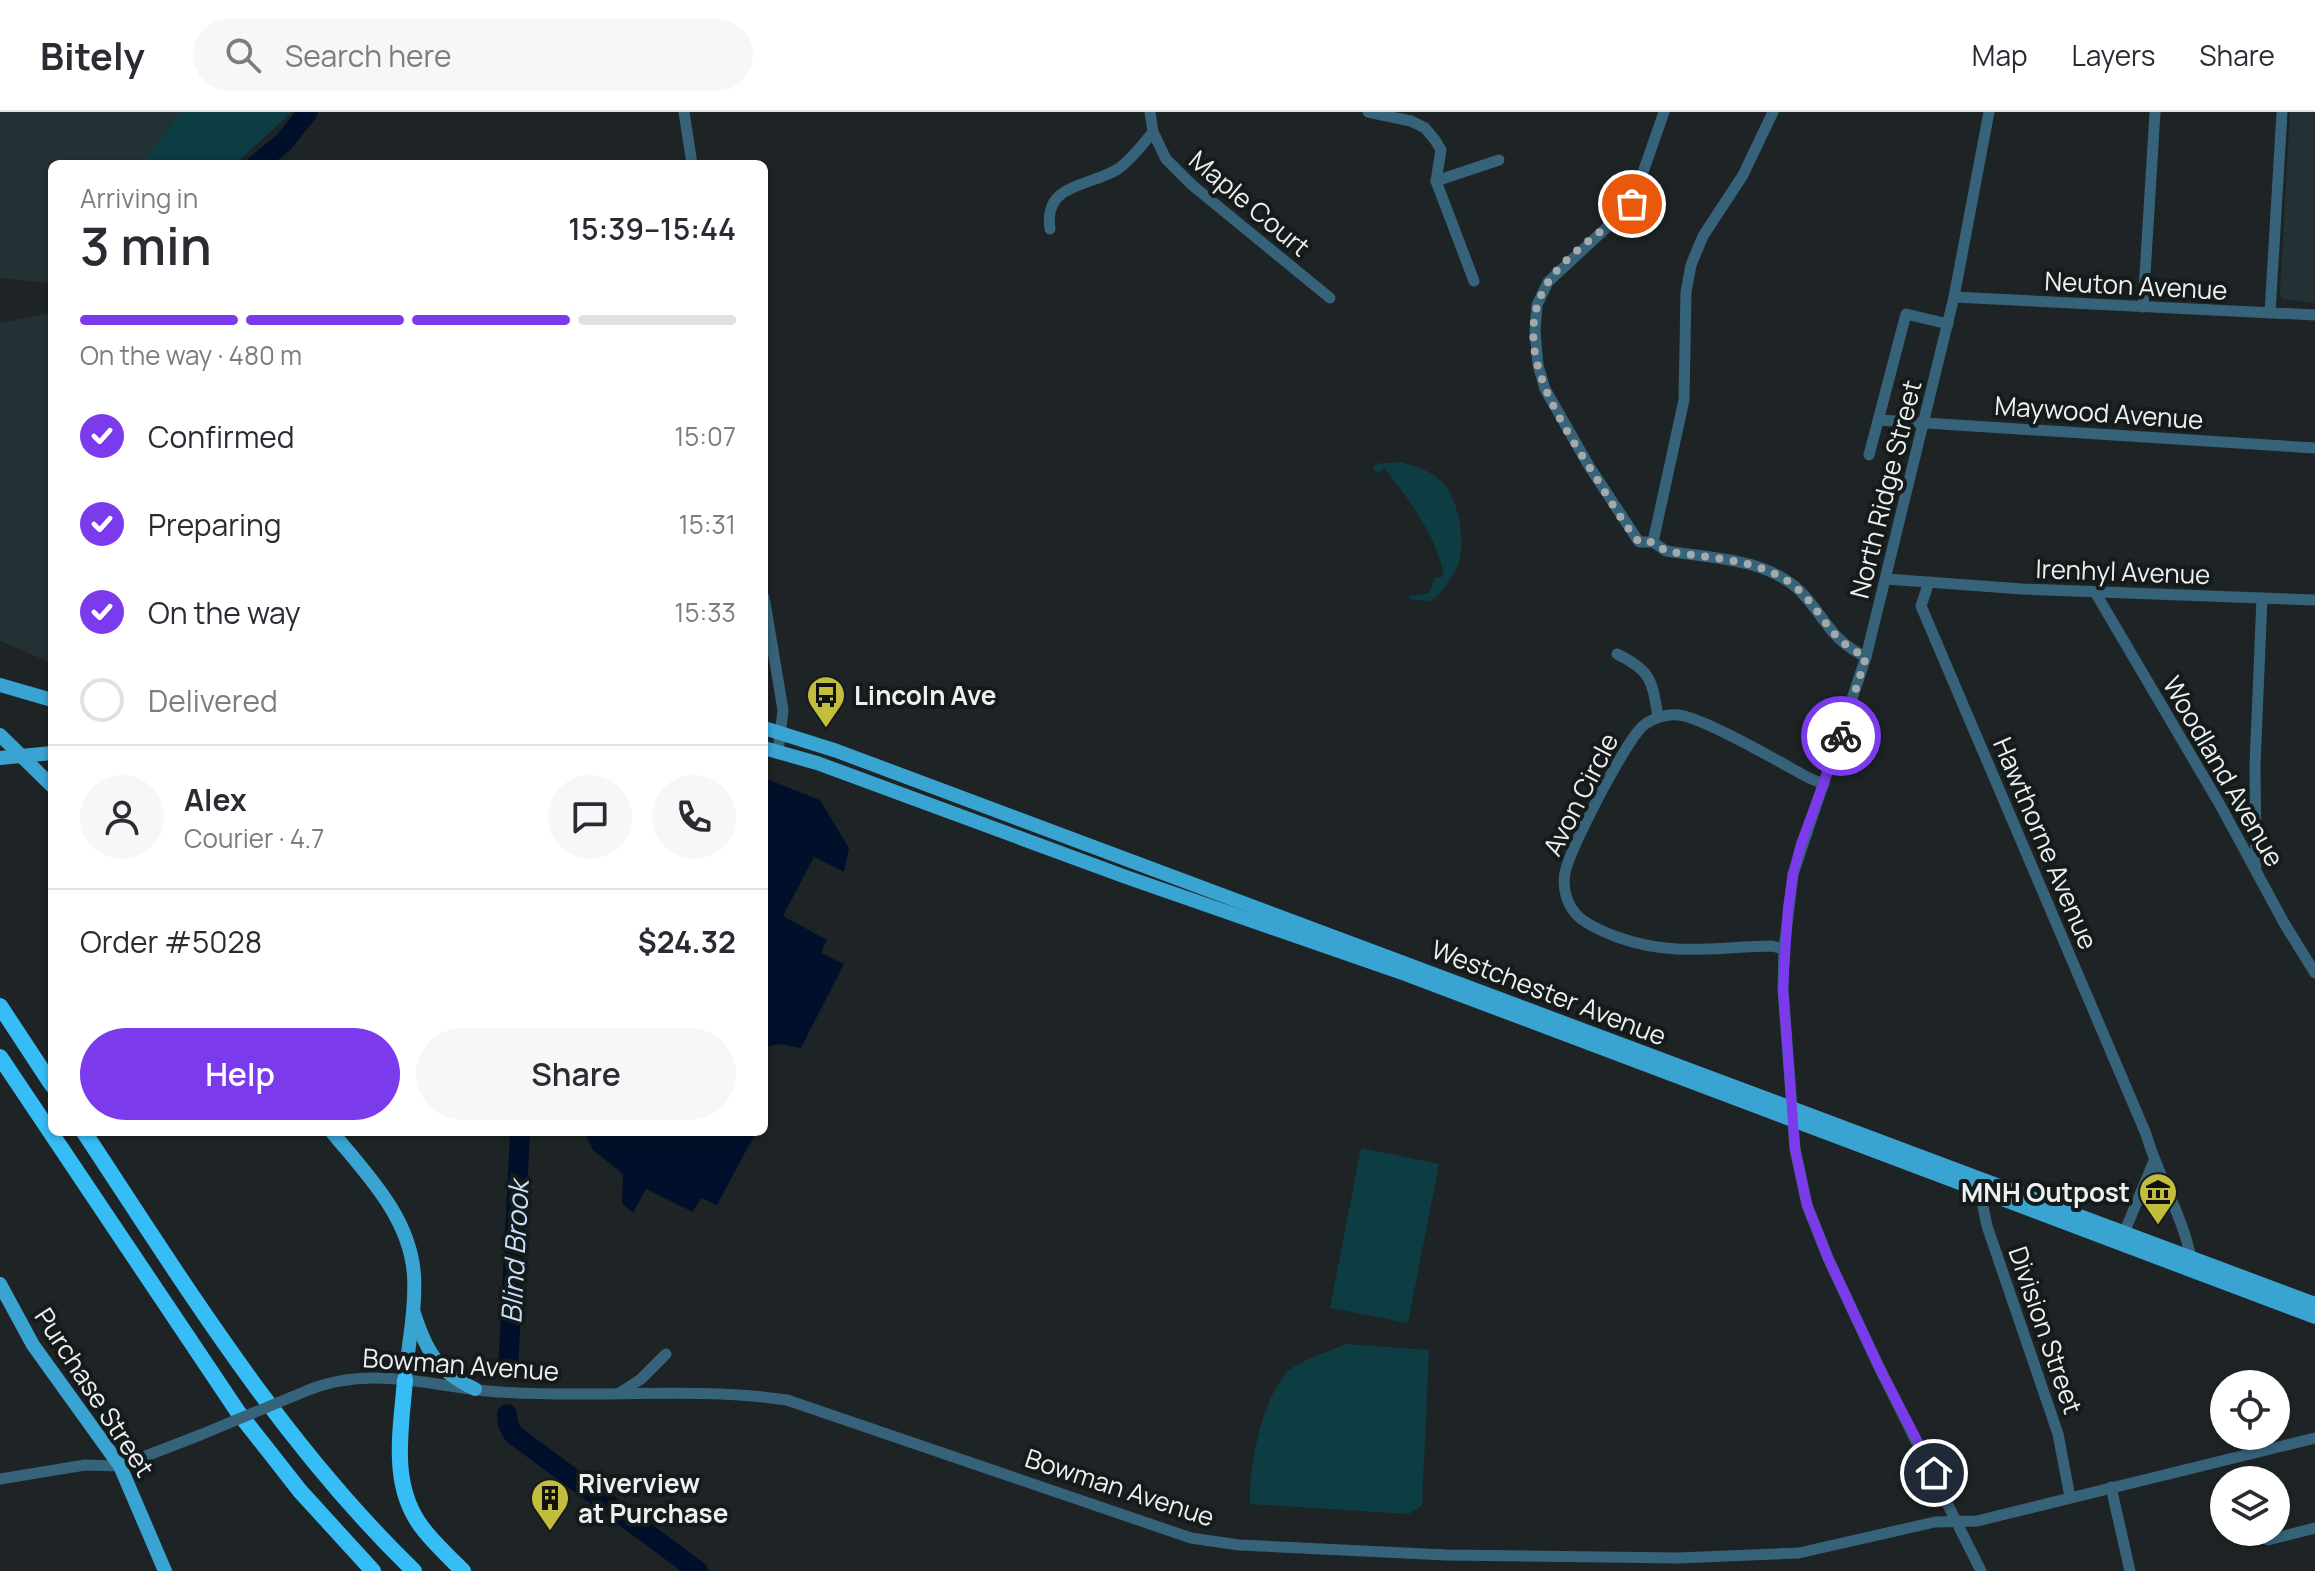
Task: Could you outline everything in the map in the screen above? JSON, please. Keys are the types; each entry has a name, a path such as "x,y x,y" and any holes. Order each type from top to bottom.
{"highway":[{"path":"0,1006 48,1079"},
{"path":"0,1057 48,1129"},
{"path":"53,1136 232,1404 300,1491 373,1571"},
{"path":"87,1136 272,1411 335,1488 414,1571"},
{"path":"405,1380 400,1460 406,1500 423,1529 463,1571"}],"main road":[{"path":"0,685 48,699"},
{"name":"Westchester Avenue","path":"768,729 837,751 1979,1184 2124,1233 2315,1317"},
{"path":"0,735 48,782"},
{"name":"Westchester Avenue","path":"771,750 826,766 1126,877 1792,1114"},
{"path":"0,758 48,753"},
{"path":"335,1136 384,1196 402,1227 412,1261 413,1309 405,1380"},
{"name":"Westchester Avenue","path":"1979,1184 2134,1248 2315,1304"},
{"name":"Purchase Street","path":"0,1284 33,1345 120,1466 165,1571"},
{"path":"413,1309 430,1353 456,1380 475,1389"}],"street":[{"path":"684,112 691,160"},
{"path":"1050,229 1051,203 1061,193 1115,171 1130,160 1153,132 1150,112"},
{"path":"1368,112 1411,121 1425,128 1441,150 1436,181 1474,281"},
{"path":"1664,112 1632,204 1548,282 1537,305 1535,331 1541,377 1557,414 1639,542 1653,542 1666,551 1766,568 1802,593 1837,639 1866,657"},
{"path":"1653,542 1684,400 1686,292 1691,265 1703,236 1743,175 1773,112"},
{"name":"North Ridge Street","path":"1981,1571 1879,1367 1807,1205 1795,1149 1785,1028 1784,949 1793,874 1866,657 1886,579 1954,297 1989,112"},
{"path":"2143,307 2155,112"},
{"path":"2270,313 2282,112"},
{"name":"Maple Court","path":"1153,132 1166,159 1192,185 1330,298"},
{"path":"1436,181 1499,160"},
{"name":"Neuton Avenue","path":"1954,297 2315,315"},
{"path":"1869,455 1906,314 1948,324"},
{"name":"Maywood Avenue","path":"1879,420 2315,448"},
{"path":"1886,579 1929,582"},
{"name":"Irenhyl Avenue","path":"1929,582 2315,600"},
{"name":"Hawthorne Avenue","path":"1929,582 1921,606 2146,1134 2154,1161 2183,1227 2189,1263"},
{"name":"Woodland Avenue","path":"2095,592 2315,973"},
{"path":"2256,871 2255,765 2262,598"},
{"path":"768,621 783,710 780,733 771,750"},
{"path":"1617,654 1646,672 1654,691 1658,717 1679,715 1704,724 1824,784"},
{"name":"Avon Circle","path":"1658,717 1646,722 1637,731 1620,756 1573,851 1564,877 1564,894 1577,916 1638,944 1659,949 1772,946 1784,949"},
{"path":"2134,1248 2124,1233 2154,1161"},
{"name":"Division Street","path":"1979,1184 1987,1226 2058,1434 2070,1497"},
{"path":"618,1393 641,1379 666,1354"},
{"name":"Bowman Avenue","path":"120,1466 306,1391 353,1377 513,1393 721,1392 787,1400 1191,1538 1239,1545 1446,1555 1678,1558 1770,1555 1823,1548 1935,1522 1977,1521 2315,1438"},
{"path":"0,1479 85,1465 120,1466"},
{"path":"2111,1487 2130,1571"},
{"path":"2290,1534 2315,1528"}],"shaded area":[{"path":"0,112 180,112 144,160 48,160 48,282 0,278"},
{"path":"180,112 292,112 239,160 144,160"},
{"path":"2290,112 2315,112 2315,303 2282,299 2280,294"},
{"path":"48,314 48,661 0,641 0,323"},
{"path":"1397,462 1418,467 1437,478 1447,488 1458,514 1461,534 1459,562 1443,589 1429,601 1409,599 1410,596 1429,593 1435,578 1444,576 1435,546 1412,505 1384,468 1378,473 1373,469 1375,464"},
{"path":"768,780 820,800 849,848 844,872 814,857 783,916 827,940 821,953 844,964 801,1048 780,1044 768,1046"},
{"path":"586,1136 754,1136 717,1205 701,1198 693,1212 646,1189 633,1213 622,1203 623,1174 593,1150"},
{"path":"1361,1148 1439,1164 1408,1323 1330,1308"},
{"path":"1346,1344 1429,1350 1422,1506 1408,1514 1250,1504 1258,1436 1277,1387 1289,1370"}],"waterway":[{"name":"Blind Brook","path":"262,160 283,143 308,112"},
{"name":"Blind Brook","path":"508,1371 520,1136"},
{"name":"Blind Brook","path":"507,1414 513,1434 698,1571"}],"way so far":[{"path":"1632,204 1548,282 1537,305 1536,349 1545,389 1557,414 1639,542 1653,542 1666,551 1766,568 1802,593 1837,639 1866,657 1841,736"}],"place":[{"name":"Lincoln Ave","path":"826,729"},
{"name":"MNH Outpost","path":"2158,1226"},
{"name":"Riverview at Purchase","path":"550,1532"}],"route":[{"path":"1841,736 1801,844 1788,908 1783,989 1795,1149 1807,1205 1828,1258 1879,1367 1934,1473"}]}
